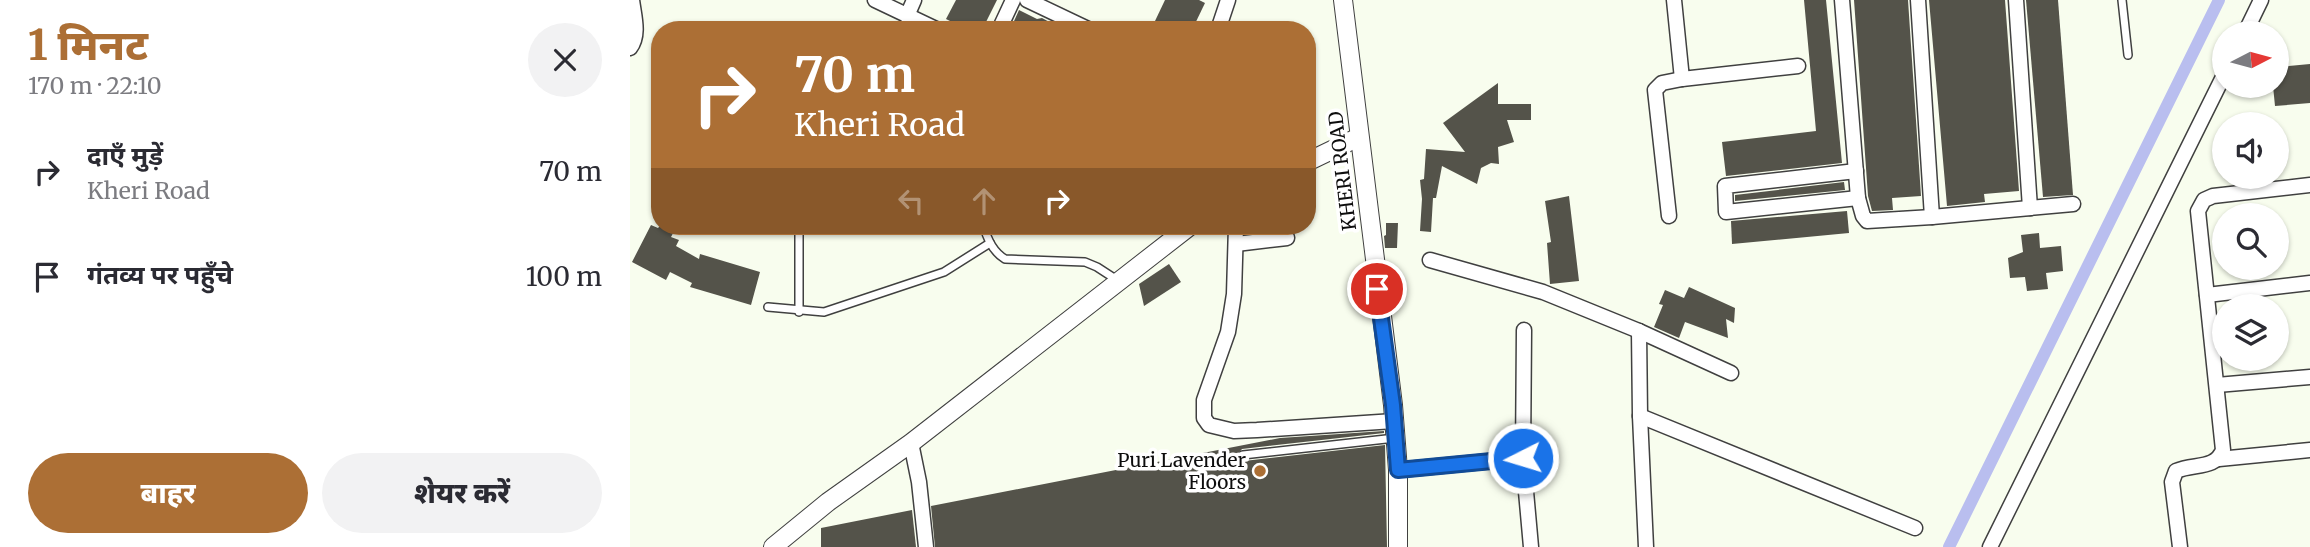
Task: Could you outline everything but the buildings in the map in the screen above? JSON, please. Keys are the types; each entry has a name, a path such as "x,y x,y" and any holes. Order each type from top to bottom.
{"street":[{"path":"630,48 635,41 632,0"},
{"path":"876,0 918,21"},
{"path":"907,16 914,0"},
{"path":"1003,21 1013,0"},
{"path":"1027,0 1071,21"},
{"path":"1221,21 1228,0"},
{"name":"KHERI ROAD","path":"1343,0 1395,430 1398,547"},
{"path":"1674,0 1682,79"},
{"path":"1842,0 1858,198 1867,221 1932,218 2073,204"},
{"path":"1919,0 1932,218"},
{"path":"2015,0 2030,208"},
{"path":"2251,21 2261,0"},
{"path":"1669,216 1656,90 1662,83 1798,66"},
{"path":"1990,547 2213,98"},
{"path":"1316,158 1359,137"},
{"path":"1856,171 1725,186 1726,212 1858,198"},
{"path":"2219,459 2223,450 2198,211 2204,200 2213,196 2310,185"},
{"path":"773,547 790,541 828,502 911,443 1178,235"},
{"path":"1236,235 1234,294 1228,332 1202,409 1209,425 1234,431 1395,430"},
{"path":"1236,244 1287,239"},
{"path":"1430,260 1543,292 1639,331 1731,373"},
{"path":"2207,295 2310,283"},
{"path":"1524,330 1523,458 1531,547"},
{"path":"1639,331 1646,547"},
{"path":"2217,385 2310,377"},
{"path":"1640,416 1915,528"},
{"path":"911,443 919,482 926,547"},
{"path":"2180,547 2172,482 2176,471 2185,467 2211,464 2219,459 2310,450"},
{"path":"1398,470 1523,458"}],"lane":[{"path":"2122,0 2127,55"},
{"path":"799,235 799,312"},
{"path":"988,235 990,243 1005,259 1085,262 1118,281"},
{"path":"768,307 799,312 824,312 944,272 990,243"},
{"path":"1243,455 1395,430"}],"waterway":[{"path":"1949,547 2219,0"}],"place":[{"name":"Puri Lavender Floors","path":"1260,471"}],"route":[{"path":"1377,289 1393,405 1398,470 1523,458"}]}
